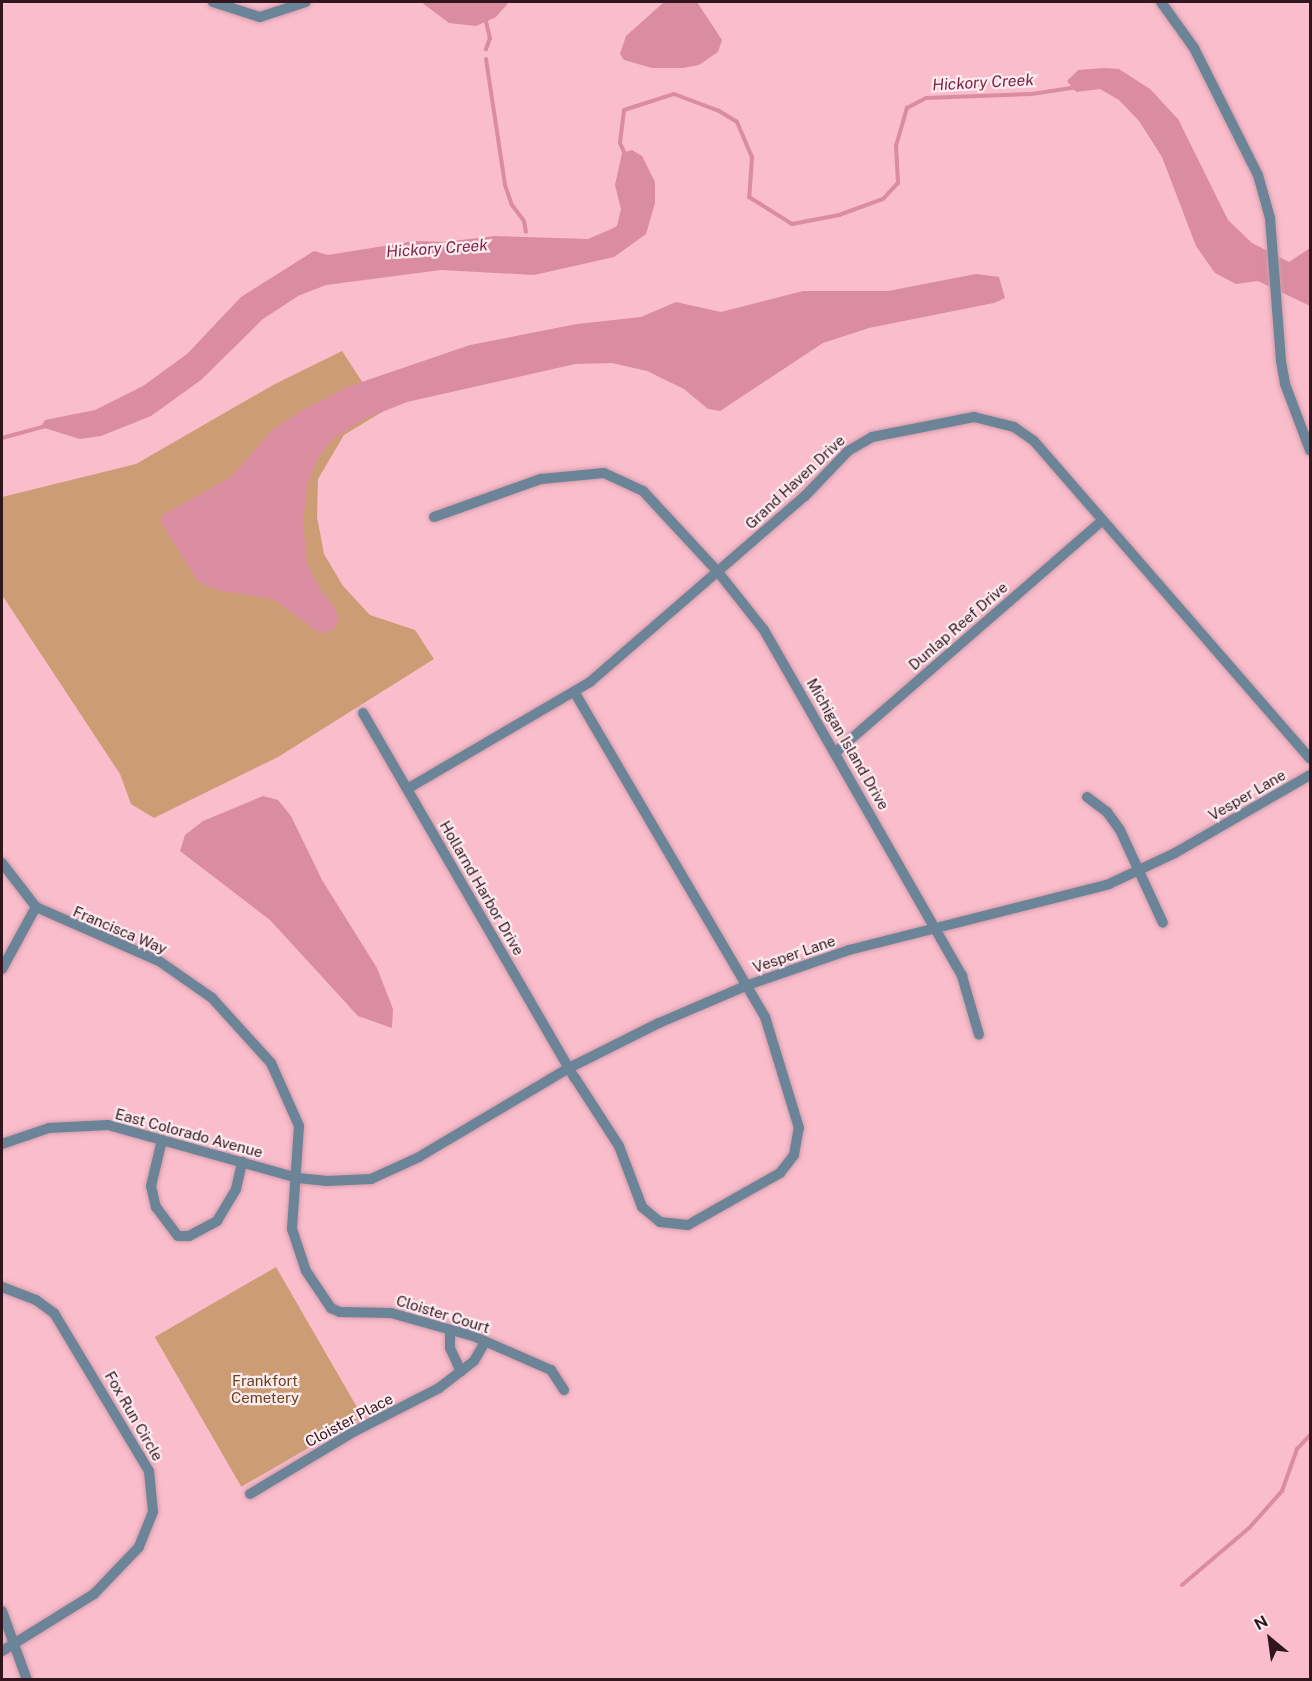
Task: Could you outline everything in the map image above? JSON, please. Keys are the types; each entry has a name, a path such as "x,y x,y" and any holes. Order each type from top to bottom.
{"street":[{"path":"213,2 261,17 303,4"},
{"path":"1161,2 1194,48 1250,153 1270,218 1275,317 1285,384 1311,450"},
{"name":"Grand Haven Drive","path":"407,789 574,692 612,665 805,496 848,451 872,437 974,417 1014,427 1034,441 1101,522 1311,759"},
{"name":"Michigan Island Drive","path":"434,518 541,479 604,473 643,491 718,572 764,630 935,925 962,976 979,1035"},
{"name":"Dunlap Reef Drive","path":"836,752 1101,522"},
{"path":"574,692 748,986"},
{"name":"Hollarnd Harbor Drive","path":"363,712 569,1068 619,1146 642,1208 667,1225 699,1221 780,1173 797,1146 796,1118 773,1034 748,986"},
{"name":"Vesper Lane","path":"298,1178 327,1181 371,1179 419,1156 569,1068 659,1023 748,986 935,925 1060,898 1140,871 1311,775"},
{"path":"1087,797 1107,812 1120,830 1163,923"},
{"name":"Francisca Way","path":"2,863 36,907 159,961 212,998 240,1026 271,1063 290,1101 298,1126 298,1178"},
{"path":"2,969 36,907"},
{"name":"East Colorado Avenue","path":"2,1144 49,1128 108,1125 298,1178"},
{"path":"162,1140 151,1186 156,1207 178,1236 189,1236 217,1221 236,1190 242,1162"},
{"name":"Cloister Court","path":"298,1178 292,1229 306,1271 331,1308 340,1312 391,1313 485,1341 551,1370 564,1390"},
{"name":"Fox Run Circle","path":"2,1287 36,1300 54,1313 149,1471 153,1512 139,1547 94,1593 6,1648"},
{"path":"450,1332 450,1348 461,1372"},
{"name":"Cloister Place","path":"249,1494 355,1431 412,1404 474,1361 485,1341"},
{"path":"2,1611 6,1648 27,1680"}],"green space":[{"path":"342,351 382,412 344,435 318,479 317,517 324,554 343,586 370,615 415,630 434,659 278,757 154,818 131,804 120,774 2,595 2,497 136,464 273,385"},
{"name":"Frankfort Cemetery","path":"276,1267 362,1417 241,1487 155,1337"}],"water":[{"path":"421,2 509,2 496,17 476,26 449,23"},
{"path":"664,2 697,2 722,40 718,52 699,65 683,68 652,68 624,60 620,54 626,36"},
{"path":"1119,69 1150,89 1178,119 1228,220 1252,243 1289,262 1310,248 1310,306 1258,281 1236,284 1215,273 1196,246 1162,157 1139,121 1119,100 1100,89 1076,92 1067,81 1078,70"},
{"path":"632,150 642,156 655,182 655,203 646,234 614,257 534,275 441,270 326,285 298,296 263,319 201,380 151,416 101,436 80,439 41,427 45,420 95,410 143,386 187,354 241,297 314,251 328,255 415,241 444,242 495,236 588,239 609,230 617,226 621,209 615,185 622,153"},
{"path":"976,274 999,277 1005,298 994,303 869,328 823,343 720,411 708,409 684,389 647,371 612,363 575,364 407,402 362,420 333,439 317,459 307,485 303,524 307,564 322,592 334,606 339,621 332,631 319,633 273,599 222,591 199,583 161,522 162,516 231,477 273,429 301,411 347,387 470,345 577,324 641,317 676,302 721,312 803,291 888,291"},
{"path":"263,796 278,800 291,816 322,880 377,968 393,1009 392,1028 358,1016 270,920 180,851 185,835 203,821"}],"waterway":[{"path":"485,17 490,38 486,49"},
{"path":"486,59 505,185 512,205 524,221 526,232"},
{"name":"Hickory Creek","path":"626,156 620,143 624,110 674,94 719,111 737,122 752,158 749,197 792,224 839,215 883,199 898,183 896,146 907,108 926,98 1032,94 1077,87"},
{"name":"Hickory Creek","path":"2,438 46,426"},
{"path":"1182,1585 1249,1528 1282,1491 1297,1449 1310,1435"}]}
